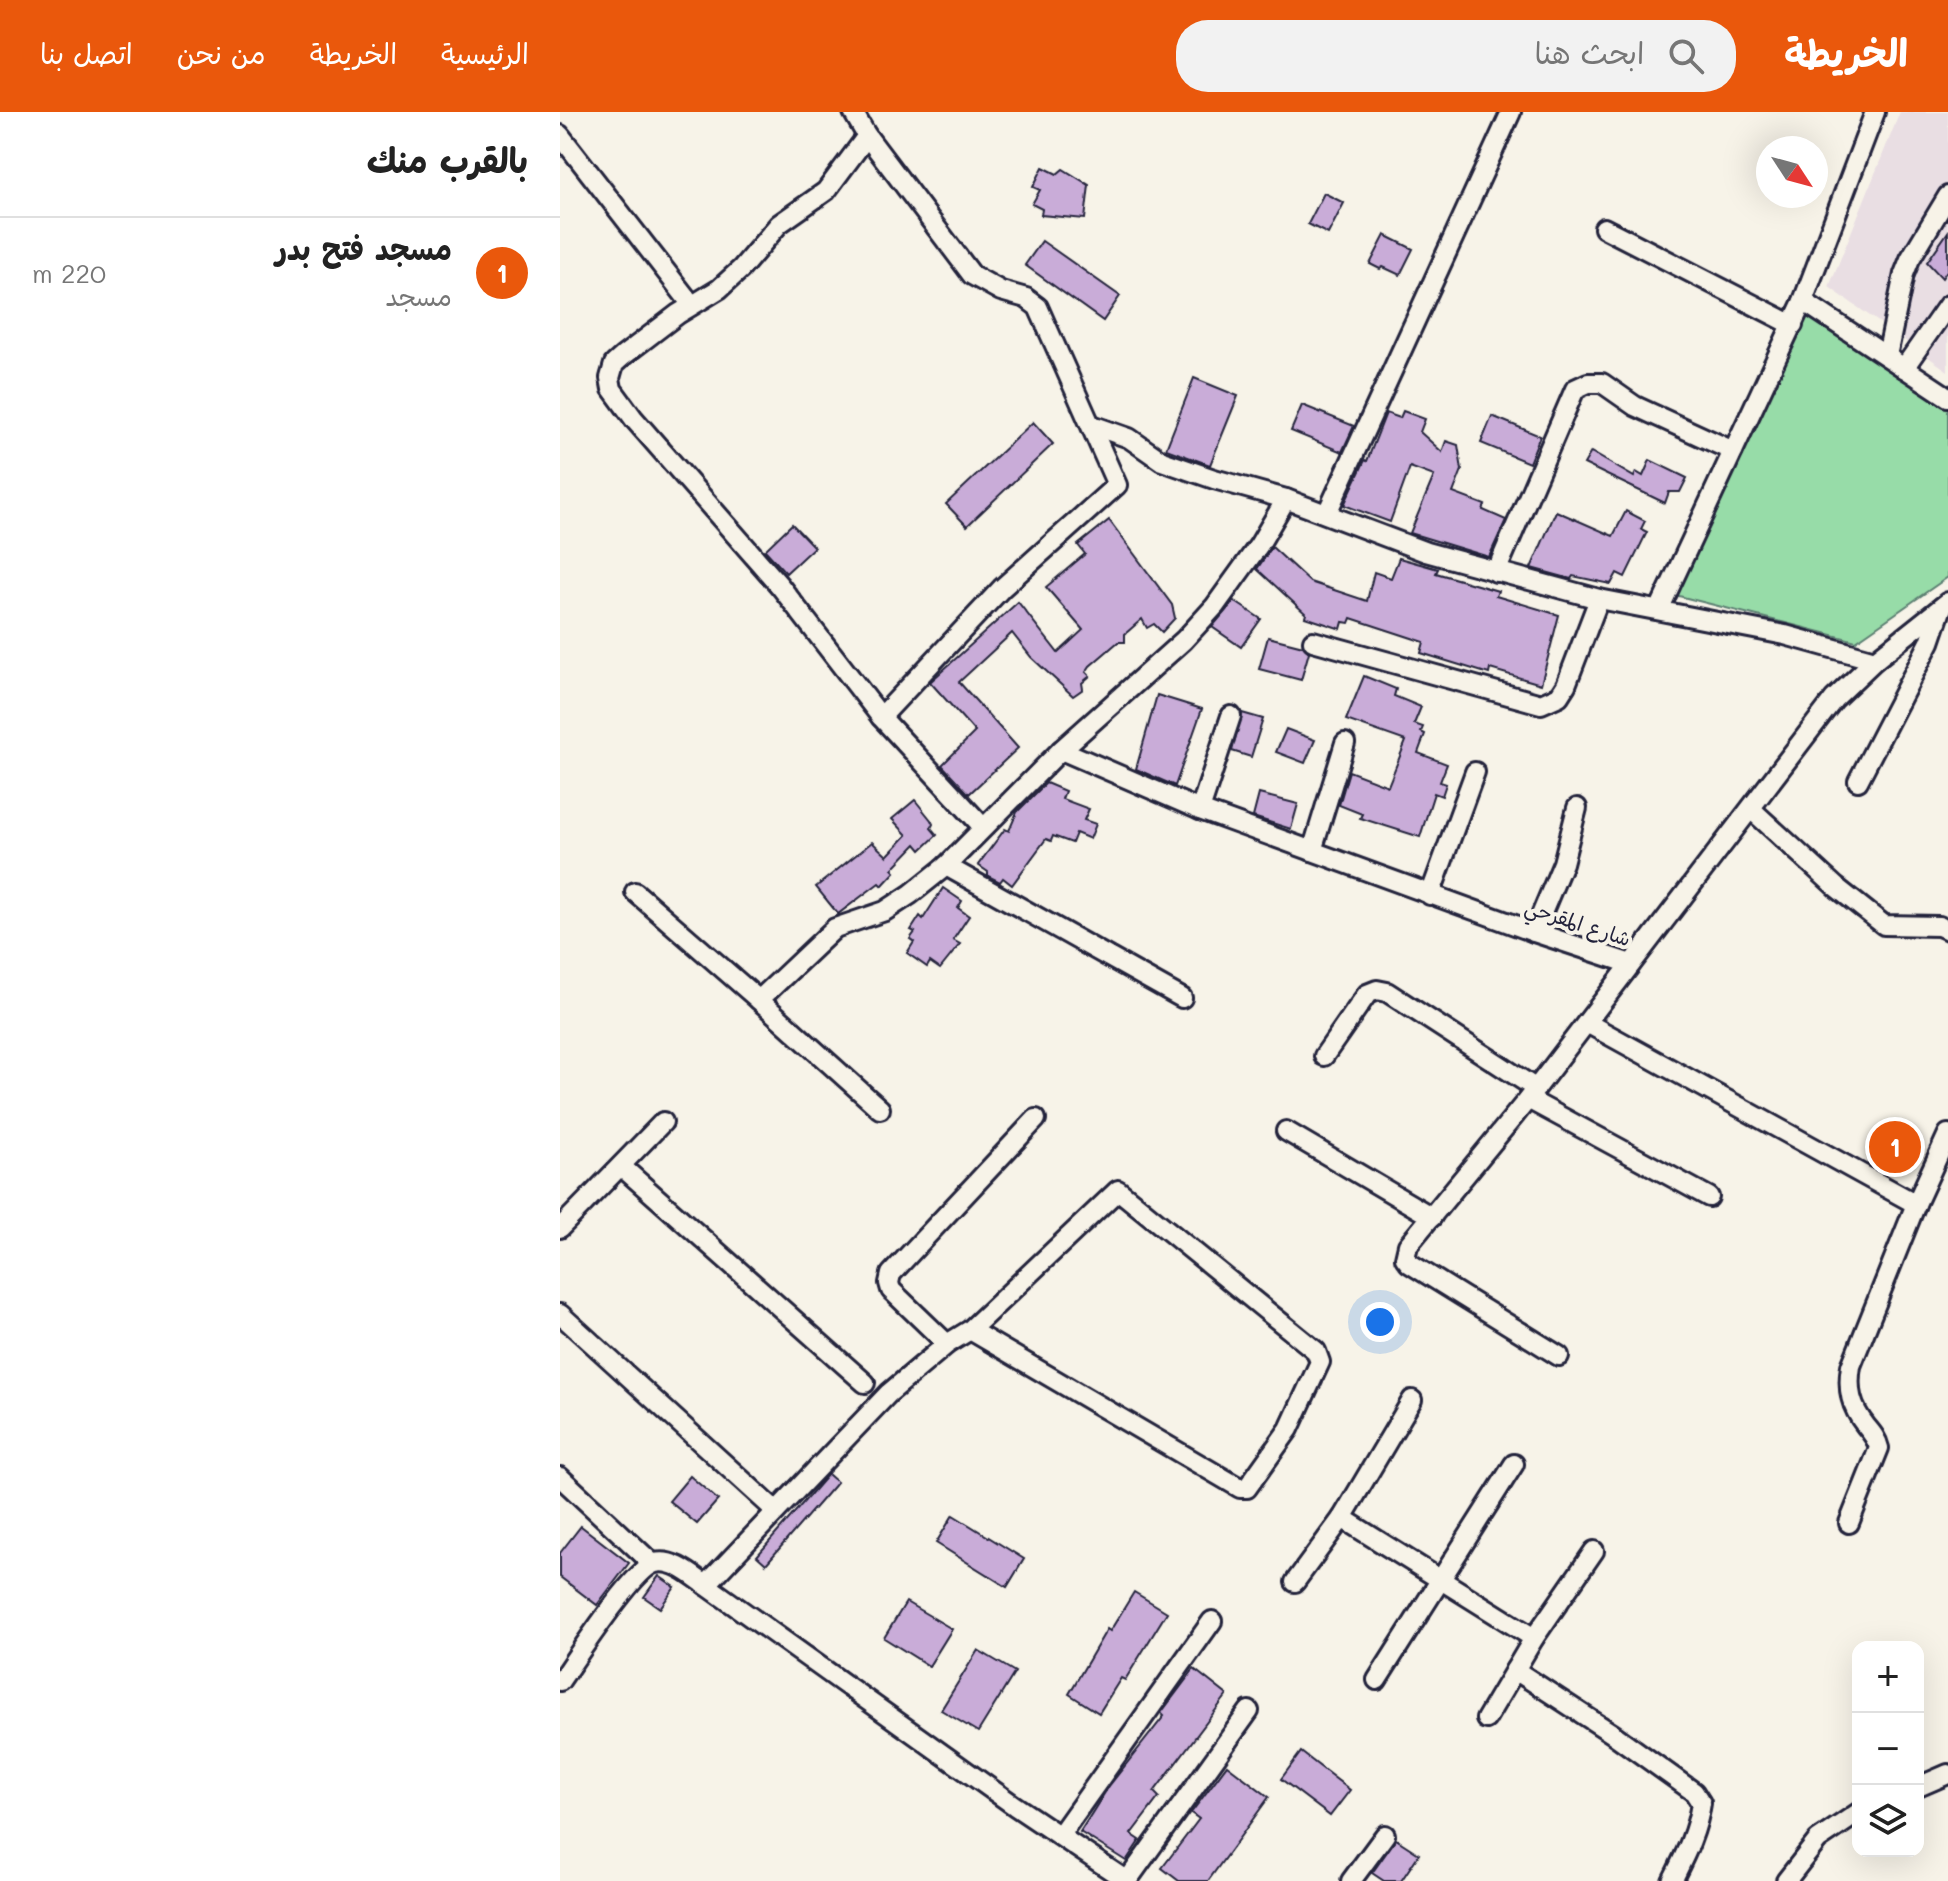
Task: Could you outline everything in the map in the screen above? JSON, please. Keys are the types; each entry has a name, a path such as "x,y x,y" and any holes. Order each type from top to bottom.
{"street":[{"path":"853,112 867,136 972,275 1001,291 1026,298 1038,307 1117,485 1002,588 881,717"},
{"path":"1327,513 1511,112"},
{"path":"1659,610 1793,325 1875,112"},
{"path":"560,135 692,305"},
{"path":"867,136 826,191 779,224 741,269 719,289 692,305 614,364 610,371 612,389 661,452 780,586 881,717 982,826"},
{"path":"1887,356 1904,274 1948,196"},
{"path":"1604,228 1793,325"},
{"path":"1803,301 1948,397"},
{"path":"1904,368 1948,305"},
{"path":"1496,572 1575,389 1588,383 1602,383 1635,406 1733,451"},
{"path":"1092,425 1129,438 1162,461 1327,513 1426,552 1599,599 1785,635 1875,660"},
{"path":"759,1000 835,928 885,911 946,866 982,826 1061,750 1184,640 1215,606 1259,545 1286,499"},
{"path":"1313,641 1541,704 1559,696 1566,685 1599,599"},
{"path":"1858,781 1930,642 1945,604"},
{"name":"شارع المقرحي","path":"1061,750 1200,810 1430,895 1631,964 1834,699 1875,660 1945,604"},
{"path":"1200,810 1231,716"},
{"path":"1312,851 1345,743"},
{"path":"1430,895 1475,772"},
{"path":"1534,932 1563,863 1577,808"},
{"path":"1751,809 1836,887 1884,925 1939,926 1948,930"},
{"path":"946,866 1182,998"},
{"path":"635,892 880,1109"},
{"path":"1559,1356 1405,1258 1408,1245 1532,1093 1631,964"},
{"path":"1324,1056 1367,994 1377,990 1387,992 1532,1093 1709,1197"},
{"path":"1587,1023 1916,1204"},
{"path":"947,1344 891,1290 891,1274 1036,1119"},
{"path":"560,1228 663,1122"},
{"path":"1286,1131 1432,1217"},
{"path":"1849,1523 1879,1448 1855,1411 1849,1389 1851,1366 1916,1204 1948,1134"},
{"path":"621,1166 865,1383"},
{"path":"706,1585 889,1393 947,1344 970,1330 1118,1190 1316,1351 1320,1362 1289,1429 1247,1488 1240,1488 970,1330"},
{"path":"560,1314 776,1511"},
{"path":"1295,1582 1342,1518 1412,1400"},
{"path":"1377,1680 1514,1464"},
{"path":"560,1477 652,1563"},
{"path":"1342,1518 1534,1638"},
{"path":"1486,1719 1534,1638 1594,1551"},
{"path":"561,1678 632,1582 652,1563 667,1562 706,1585 1127,1881 1249,1711"},
{"path":"1060,1835 1212,1621"},
{"path":"1515,1670 1694,1792 1701,1803 1699,1816 1672,1881"},
{"path":"1923,1785 1948,1774"},
{"path":"1786,1881 1818,1840 1852,1817"},
{"path":"1351,1881 1385,1835"}],"shaded area":[{"path":"1900,112 1948,112 1948,371 1829,287"}],"green space":[{"path":"1805,310 1948,410 1948,577 1856,641 1671,594"}],"building":[{"path":"1043,167 1057,174 1063,169 1089,185 1085,219 1041,215 1042,209 1032,204 1040,190 1033,187"},
{"path":"1324,193 1344,203 1328,234 1308,224"},
{"path":"1948,232 1948,269 1942,278 1927,262"},
{"path":"1385,235 1413,249 1400,275 1370,264"},
{"path":"1042,241 1120,296 1103,321 1025,265"},
{"path":"1194,378 1238,396 1210,465 1166,449"},
{"path":"1302,405 1354,426 1342,452 1291,431"},
{"path":"1403,411 1425,419 1420,432 1442,452 1446,441 1458,445 1462,470 1453,493 1485,505 1483,510 1506,520 1489,557 1410,533 1434,476 1410,467 1390,522 1344,505 1367,461 1386,413 1400,418"},
{"path":"1492,416 1540,436 1529,463 1481,443"},
{"path":"1033,422 1053,444 967,526 946,504"},
{"path":"1591,452 1634,477 1636,472 1643,476 1650,460 1687,478 1680,492 1669,492 1665,503 1584,464"},
{"path":"1556,511 1613,536 1626,511 1645,521 1641,529 1647,532 1625,577 1617,573 1611,584 1573,576 1571,579 1531,568"},
{"path":"1109,520 1172,605 1175,618 1162,632 1154,624 1147,628 1142,619 1125,634 1125,642 1118,642 1090,666 1086,672 1090,676 1082,683 1083,689 1073,696 1031,657 1012,633 959,682 1018,748 969,794 942,765 975,732 930,682 1018,602 1058,653 1083,630 1046,587 1085,554 1078,545"},
{"path":"792,524 814,547 786,573 765,550"},
{"path":"1272,547 1310,582 1367,601 1374,572 1391,578 1399,558 1438,569 1436,573 1498,591 1496,596 1559,615 1541,684 1490,669 1489,674 1421,653 1424,642 1351,618 1349,623 1343,622 1341,629 1305,617 1306,614 1257,569"},
{"path":"1234,601 1261,619 1241,647 1212,627"},
{"path":"1268,637 1303,646 1309,652 1301,680 1259,669"},
{"path":"1364,676 1396,689 1394,696 1421,707 1414,724 1423,727 1421,732 1425,734 1418,753 1447,764 1440,782 1446,784 1442,796 1434,793 1420,837 1360,818 1362,814 1339,805 1349,771 1388,786 1406,741 1346,720"},
{"path":"1157,695 1202,709 1175,786 1136,769"},
{"path":"1242,713 1263,719 1251,757 1232,751"},
{"path":"1286,729 1315,740 1305,763 1276,752"},
{"path":"1046,783 1065,791 1062,799 1089,809 1084,820 1096,824 1090,839 1076,833 1072,843 1053,836 1051,841 1046,839 1012,885 1003,878 1000,882 988,876 988,872 978,865 1005,829 1009,831 1017,812"},
{"path":"1259,794 1298,804 1291,829 1253,817"},
{"path":"915,800 931,820 931,828 937,835 921,850 916,844 892,869 895,872 882,886 879,883 838,914 816,887 872,842 887,856 907,835 892,819"},
{"path":"943,888 962,901 958,908 969,916 953,940 960,944 940,969 930,962 927,967 907,953 914,942 910,939 915,932 911,930 920,916 923,919"},
{"path":"828,1474 837,1482 766,1564 757,1556"},
{"path":"690,1476 718,1500 697,1524 669,1501"},
{"path":"953,1515 1024,1559 1007,1587 936,1543"},
{"path":"581,1526 629,1563 597,1605 560,1577 560,1553"},
{"path":"659,1576 675,1587 660,1608 644,1597"},
{"path":"1134,1592 1167,1612 1125,1680 1121,1678 1099,1713 1069,1694 1107,1629 1110,1631"},
{"path":"906,1602 952,1629 929,1666 884,1638"},
{"path":"978,1650 1015,1672 978,1732 941,1710"},
{"path":"1194,1669 1227,1695 1154,1792 1159,1797 1131,1834 1140,1840 1126,1861 1080,1832 1109,1786 1164,1716 1161,1713"},
{"path":"1301,1752 1350,1790 1330,1816 1281,1779"},
{"path":"1227,1765 1269,1797 1208,1881 1179,1881 1162,1868 1199,1819 1191,1813"},
{"path":"1396,1839 1419,1854 1401,1881 1384,1881 1372,1873"}],"place":[{"name":"مسجد فتح بدر","path":"1895,1147"}]}
